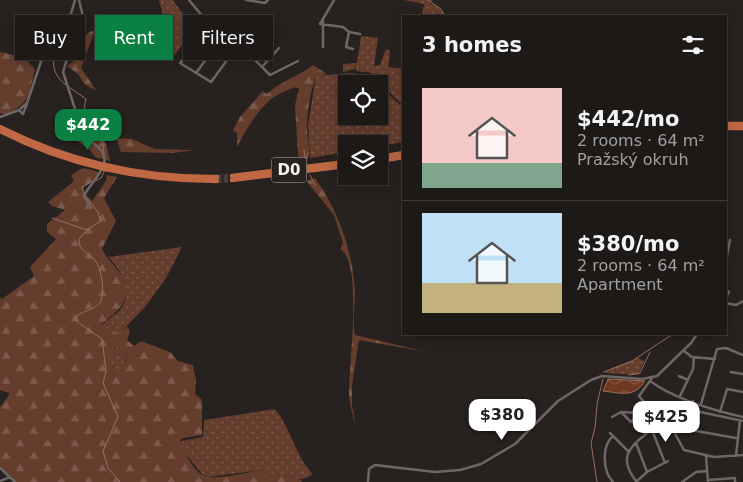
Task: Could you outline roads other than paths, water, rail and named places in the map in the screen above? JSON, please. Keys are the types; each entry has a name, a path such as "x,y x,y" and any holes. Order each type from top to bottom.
{"highway":[{"path":"727,124 743,124"},
{"path":"0,126 71,158"},
{"path":"727,128 743,128"},
{"path":"0,131 71,158 118,170 169,180 217,179"},
{"path":"388,156 402,153"},
{"path":"388,160 402,157"},
{"name":"D0","path":"338,163 232,178 338,167"}],"street":[{"path":"70,15 75,0"},
{"path":"79,0 84,22 72,42 64,66 65,83 76,112 79,132 100,148 103,153 100,172 84,196 90,204"},
{"path":"189,0 201,15"},
{"path":"246,0 265,4 268,0"},
{"path":"323,47 324,22 334,0"},
{"path":"324,22 343,27 349,32 360,34"},
{"path":"349,32 346,47 353,49"},
{"path":"262,67 279,48"},
{"path":"19,110 22,114 25,113 32,84 42,60"},
{"path":"183,60 180,63 211,82 228,60"},
{"path":"196,73 205,60"},
{"path":"254,60 273,76 298,61"},
{"path":"0,117 19,110 28,100"},
{"path":"727,256 730,240"},
{"path":"727,302 736,305 743,301"},
{"path":"652,430 666,462 647,472 636,482 627,467 628,451 657,425 656,418 639,395 651,380 684,351 696,335"},
{"path":"701,404 717,348 726,348 743,355"},
{"path":"684,351 694,357 715,359"},
{"path":"680,396 693,369 694,357"},
{"path":"731,372 743,374"},
{"path":"368,482 369,469 375,465 430,472 473,467 515,444 558,401 591,380 602,376 651,380 680,396 720,412 743,417"},
{"path":"679,376 688,380"},
{"path":"720,412 727,388 743,392"},
{"path":"686,429 693,401"},
{"path":"622,412 631,422 647,407"},
{"path":"691,410 742,421 736,438 736,456"},
{"path":"656,418 665,411"},
{"path":"612,417 622,412 640,413"},
{"path":"736,438 678,428 675,431 683,450 704,453 706,456 743,455"},
{"path":"610,433 628,451"},
{"path":"613,436 607,443 606,455 606,471 613,482"},
{"path":"636,443 647,472"},
{"path":"706,456 708,481 735,478 735,482"},
{"path":"0,468 15,482"},
{"path":"682,482 696,472 707,471"},
{"path":"0,481 10,477"}],"water":[{"path":"608,379 645,381 637,390 621,393 603,391"}],"waterway":[{"path":"428,0 441,9 444,15"},
{"path":"54,60 55,72 66,85"},
{"path":"69,87 86,99 81,123 85,131 103,143 105,164"},
{"path":"304,150 306,162"},
{"path":"95,181 101,178 105,170"},
{"path":"310,175 315,185"},
{"path":"84,195 82,187 91,182"},
{"path":"87,198 98,212 101,221 87,230 79,239 79,243 80,247 97,263 103,288 99,304 76,317 76,321 102,339 106,371 103,383 118,417 103,451 108,468 120,482"},
{"path":"52,218 87,230"},
{"path":"604,372 632,361 671,335"},
{"path":"629,375 640,373 650,352"},
{"path":"597,404 603,379"},
{"path":"597,405 595,428 591,443 597,482"}],"tunnel":[{"path":"217,177 232,176"},
{"path":"217,181 232,180"}]}
